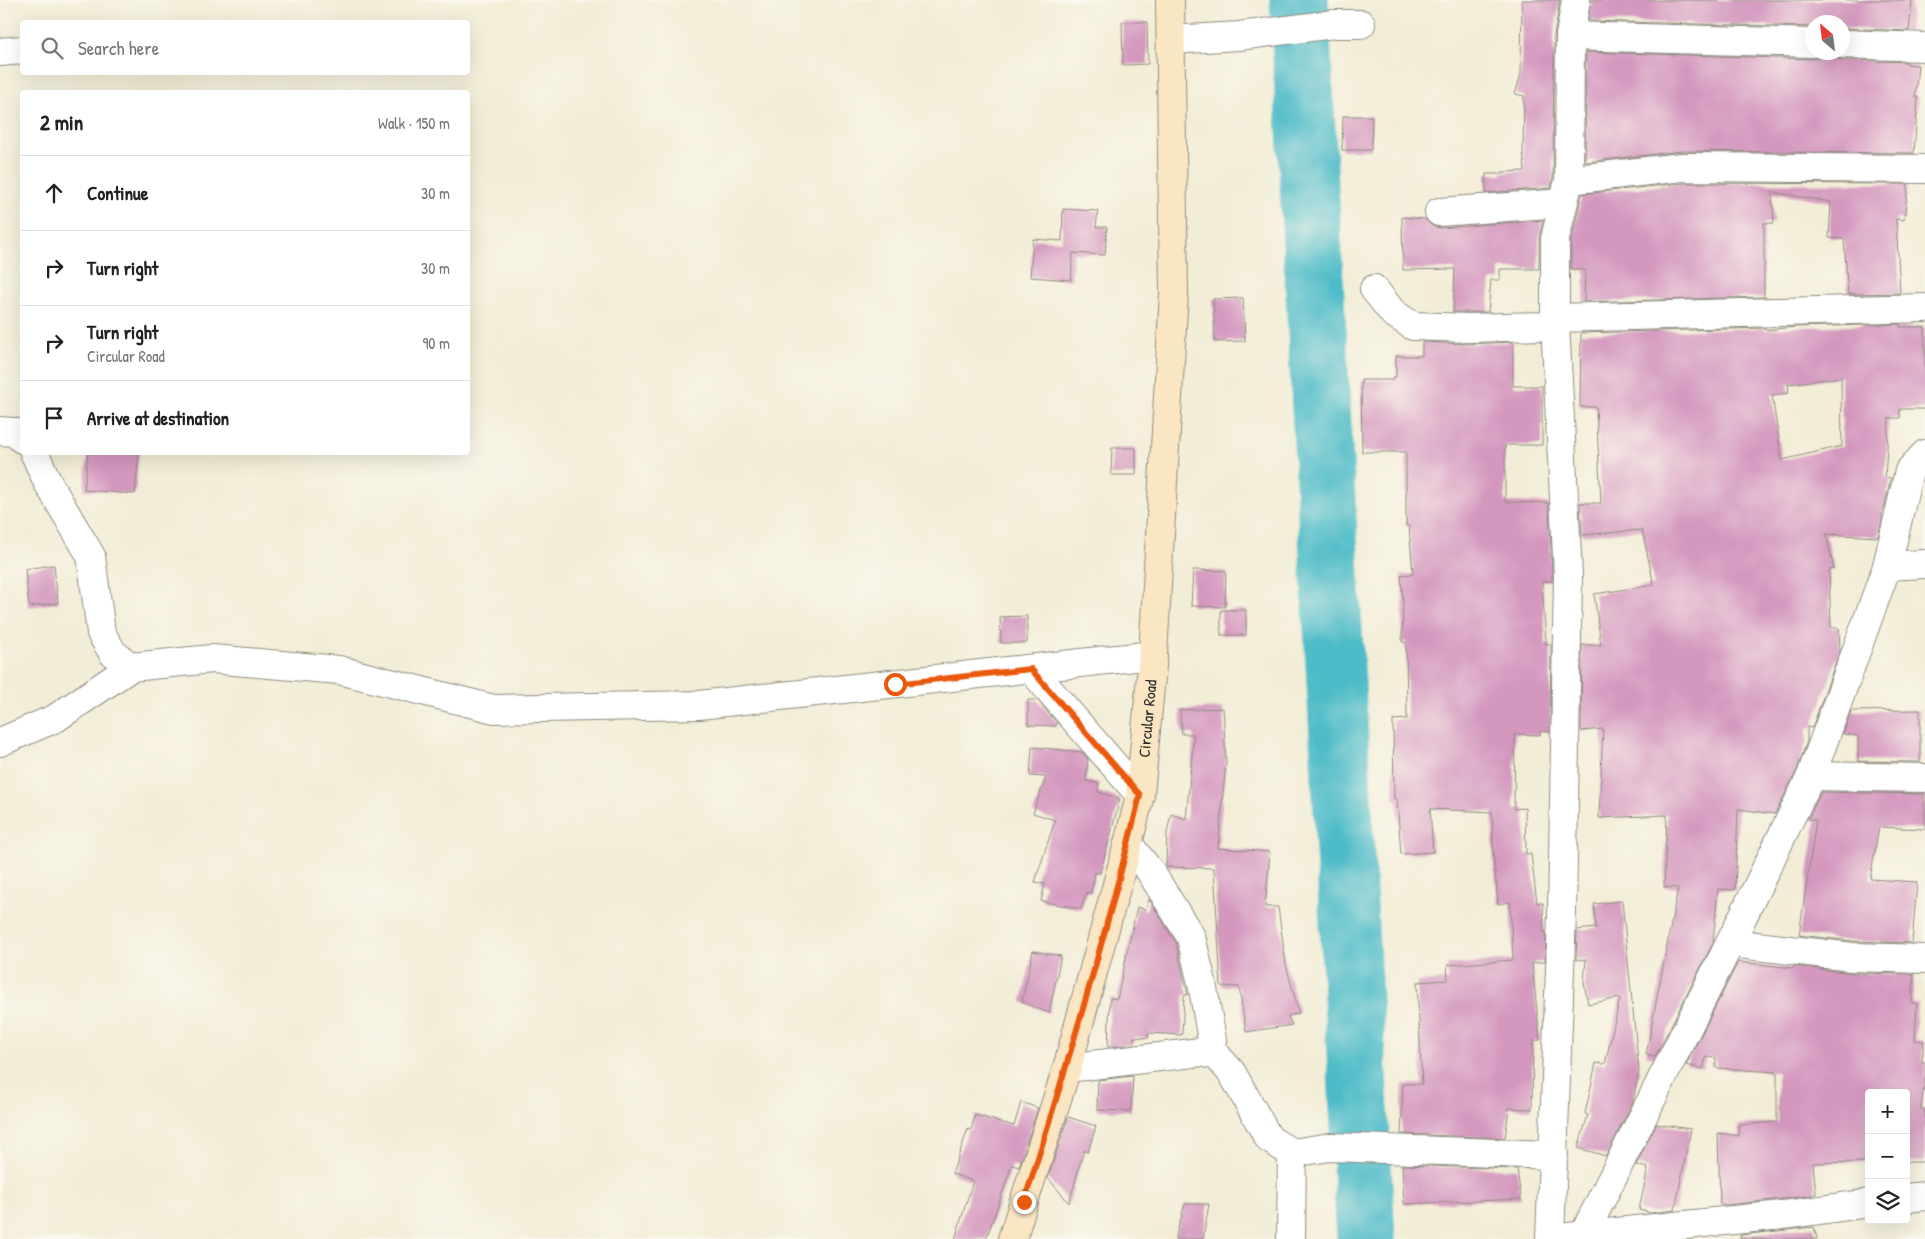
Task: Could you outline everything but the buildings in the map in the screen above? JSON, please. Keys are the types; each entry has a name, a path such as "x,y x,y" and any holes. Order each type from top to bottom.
{"main road":[{"name":"Circular Road","path":"1012,1239 1067,1068 1140,795 1154,643 1174,294 1170,0"}],"street":[{"path":"1550,1239 1562,914 1568,575 1555,321 1555,239 1566,191 1570,36 1576,0"},
{"path":"1171,40 1361,24"},
{"path":"1570,36 1805,44"},
{"path":"1850,44 1925,47"},
{"path":"0,52 20,50"},
{"path":"1440,212 1566,191 1682,167 1925,169"},
{"path":"1374,289 1393,313 1413,326 1468,328 1544,326 1555,321 1925,308"},
{"path":"0,431 14,432 20,437"},
{"path":"1583,1236 1812,776 1887,566 1909,471 1925,454"},
{"path":"35,455 48,483 91,556 101,632 113,653 131,667"},
{"path":"1887,566 1925,564"},
{"path":"0,742 56,718 131,667 212,660 339,670 494,709 699,705 1031,669 1154,643"},
{"path":"1031,669 1140,795"},
{"path":"1812,776 1925,778"},
{"path":"1128,844 1150,871 1191,937 1202,983 1212,1040 1209,1054"},
{"path":"1730,943 1852,957 1925,959"},
{"path":"1067,1068 1200,1052 1217,1056 1232,1073 1269,1139 1292,1152 1330,1147 1554,1155"},
{"path":"1291,1239 1292,1152"},
{"path":"1910,1198 1925,1196"},
{"path":"1554,1239 1865,1205"}],"waterway":[{"path":"1299,0 1366,1239"}],"route":[{"path":"895,684 1031,669 1140,795 1067,1068 1024,1202"}]}
